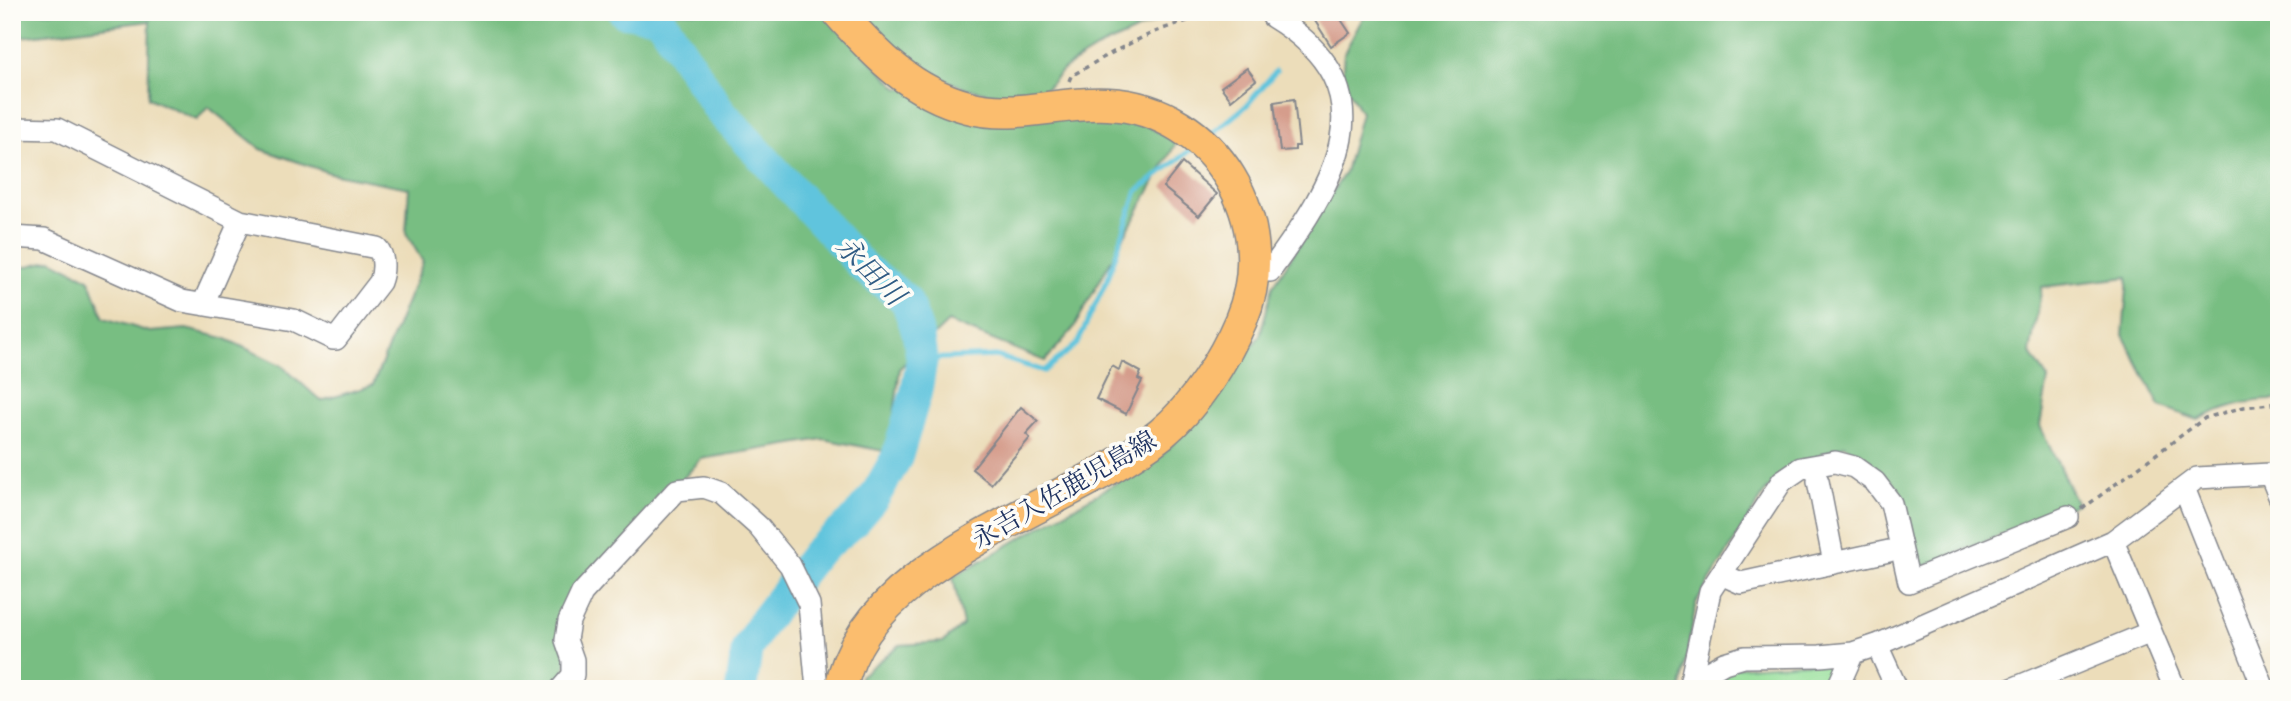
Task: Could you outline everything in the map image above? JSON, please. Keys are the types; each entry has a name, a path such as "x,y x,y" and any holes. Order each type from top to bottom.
{"main road":[{"name":"永吉入佐鹿児島線","path":"838,12 899,75 927,91 969,107 1002,112 1070,105 1134,107 1167,120 1200,139 1238,188 1250,221 1254,259 1251,296 1228,345 1209,377 1169,426 1131,456 969,545 901,590 862,632 848,663 841,689"}],"street":[{"path":"1254,259 1270,271 1286,250 1316,205 1335,166 1343,138 1343,107 1329,71 1303,34 1273,17"},
{"path":"12,128 57,129 240,221 377,248 382,254 382,278 336,339 293,320 174,298 44,239 12,237"},
{"path":"203,304 240,221"},
{"path":"1690,685 1710,591 1782,481 1815,463 1835,462 1854,467 1875,482 1891,503 1909,582 2068,517"},
{"path":"1690,685 1724,663 1744,657 1853,653 1877,645 2113,541 2197,478 2258,472 2270,474 2279,496"},
{"path":"1818,481 1834,563"},
{"path":"561,689 573,676 573,660 566,640 569,621 582,593 677,490 704,487 721,493 758,526 790,565 808,604 817,689"},
{"path":"2184,488 2264,689"},
{"path":"2113,541 2175,689"},
{"path":"1721,574 1741,583 1889,551"},
{"path":"2012,689 2151,632"},
{"path":"1877,645 1897,689"},
{"path":"1837,689 1853,653"},
{"path":"2273,689 2279,682"}],"path":[{"path":"1070,105 1071,76 1131,42 1175,23 1213,15 1273,17"},
{"path":"2068,517 2093,502 2205,418 2244,407 2279,403"}],"green space":[{"path":"12,12 823,12 898,88 1148,126 1176,143 1073,329 1045,361 948,322 900,368 889,452 823,439 701,459 567,605 566,664 562,679 538,689 12,689 12,270 52,260 89,279 104,318 150,332 186,329 224,338 281,365 321,401 373,385 423,262 406,233 409,188 330,173 261,149 208,107 197,120 148,98 150,21 12,38"},
{"path":"862,12 1177,12 1096,49 1065,68 1042,93 1013,95 987,93 942,78 901,50"},
{"path":"1366,12 2279,12 2279,400 2237,404 2198,420 2160,406 2123,335 2128,277 2042,287 2030,352 2048,379 2040,426 2077,504 1920,568 1911,561 1892,495 1872,463 1844,445 1803,462 1767,489 1696,603 1681,689 859,689 860,676 900,645 943,642 963,625 953,577 1156,460 1204,413 1260,335 1273,286 1345,172 1361,113 1342,79 1344,53"},
{"path":"1834,661 1838,666 1828,689 1697,689 1729,668"}],"building":[{"path":"1327,12 1336,12 1350,33 1331,46 1315,21"},
{"path":"1247,68 1256,80 1231,100 1221,87"},
{"path":"1294,99 1299,146 1295,146 1295,150 1280,151 1274,102"},
{"path":"1182,163 1217,194 1199,216 1163,187"},
{"path":"1122,362 1141,372 1138,379 1142,381 1126,414 1096,399 1112,366 1119,370"},
{"path":"1021,407 1038,421 1026,434 1030,438 991,484 972,469"}],"waterway":[{"name":"永田川","path":"624,12 659,17 720,111 864,268 906,300 917,330 922,359 916,393 897,457 875,496 852,523 817,552 762,623 747,649 741,689"},
{"path":"1208,137 1246,106 1276,71"},
{"path":"922,359 996,356 1044,371 1077,344 1108,278 1137,191 1192,149"}]}
